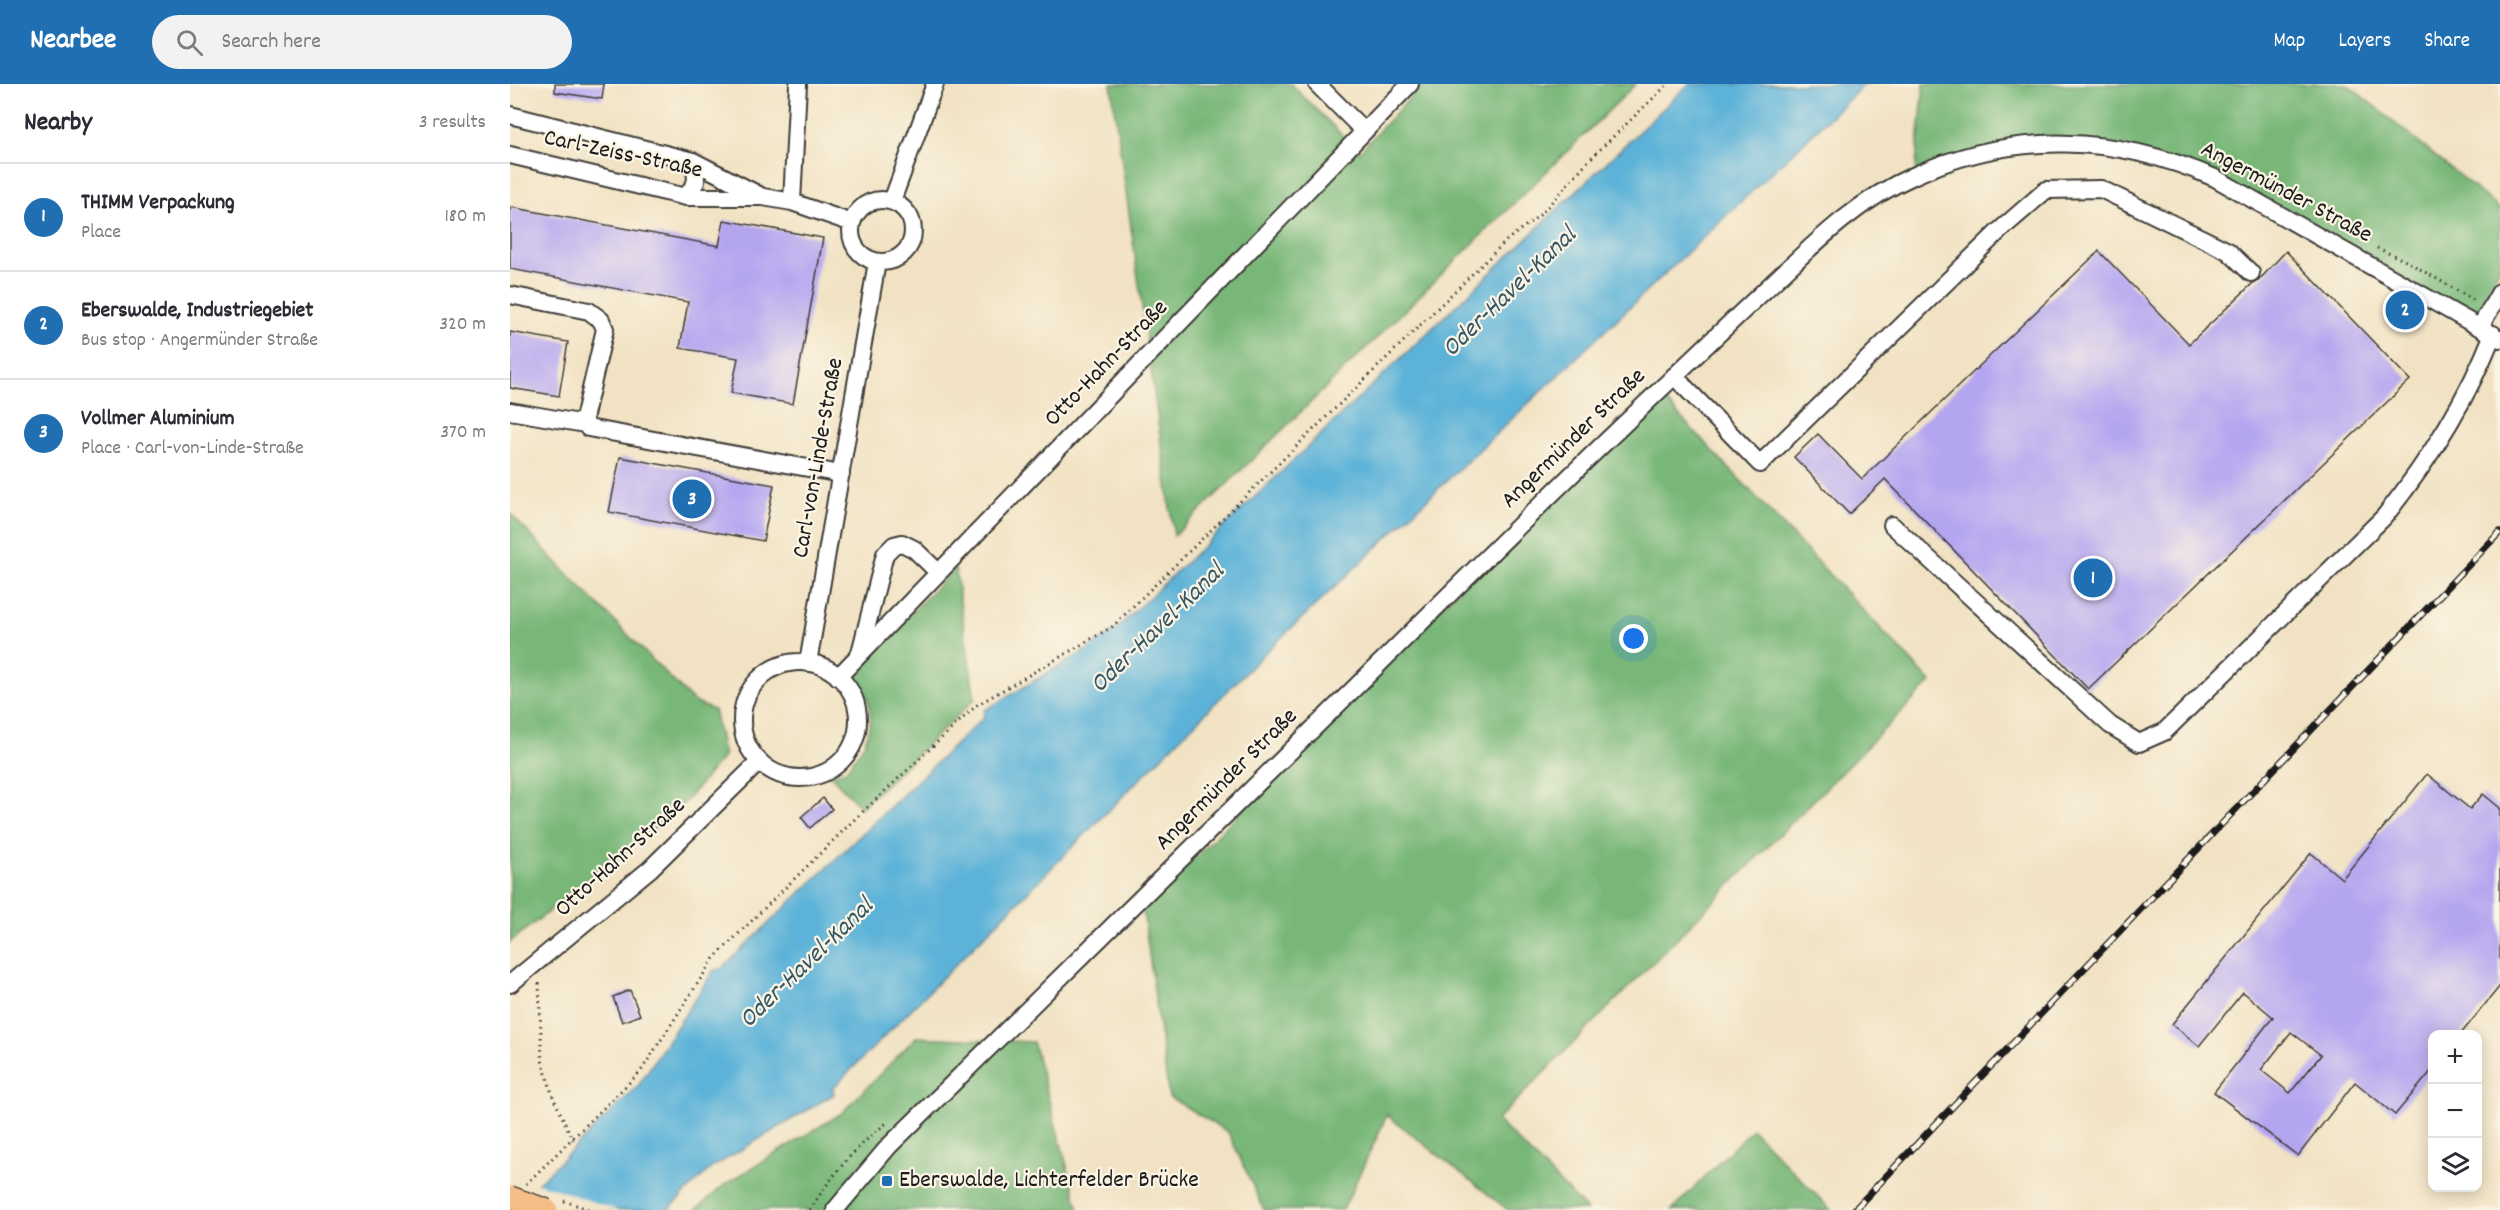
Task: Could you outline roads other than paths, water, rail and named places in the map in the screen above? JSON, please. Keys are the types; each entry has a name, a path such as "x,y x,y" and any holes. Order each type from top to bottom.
{"main road":[{"path":"510,1197 547,1210"}],"street":[{"path":"792,202 798,84"},
{"path":"892,201 935,84"},
{"path":"1317,84 1364,131"},
{"name":"Otto-Hahn-Straße","path":"838,677 1410,84"},
{"name":"Carl-Zeiss-Straße","path":"510,115 695,163 763,197"},
{"name":"Angermünder Straße","path":"835,1210 889,1146 1674,376 1816,241 1870,199 1896,184 1939,165 1968,156 2025,145 2096,145 2136,150 2190,167 2215,178 2491,333"},
{"name":"Carl-Zeiss-Straße","path":"510,155 686,197 763,197 792,202 852,223"},
{"path":"686,197 696,182 695,163"},
{"path":"1674,376 1760,464 1999,231 2046,190 2101,189 2228,251 2251,273"},
{"path":"892,201 908,213 914,225 913,238 910,247 898,259 877,262 861,255 855,246 851,234 852,223 860,209 868,203 892,201"},
{"name":"Carl-von-Linde-Straße","path":"808,663 877,262"},
{"path":"1892,525 2110,725 2139,743 2164,732 2384,517 2405,491 2430,453 2480,365 2491,333 2490,310 2500,292"},
{"path":"510,295 589,311 601,320 605,329 584,419 588,428 841,474"},
{"path":"510,411 585,424"},
{"path":"860,654 885,554 894,545 902,543 914,549 939,572"},
{"path":"790,663 808,663 824,668 838,677 850,691 857,708 858,726 853,744 842,760 828,771 810,777 792,778 774,772 759,762 748,747 742,730 742,712 748,695 758,680 773,669 790,663"},
{"name":"Otto-Hahn-Straße","path":"517,979 650,869 759,762"}],"water":[{"name":"Oder-Havel-Kanal","path":"1689,84 1865,84 1262,656 833,1088 834,1094 711,1168 668,1210 510,1210 638,1086 714,970 721,969 983,718 985,710 1085,651 1114,631"}],"railway":[{"path":"1854,1210 2500,532"}],"place":[{"name":"Eberswalde, Industriegebiet","path":"2405,310"},
{"name":"Vollmer Aluminium","path":"692,499"},
{"name":"THIMM Verpackung","path":"2093,578"},
{"name":"Eberswalde, Lichterfelder Brücke","path":"887,1181"}]}
